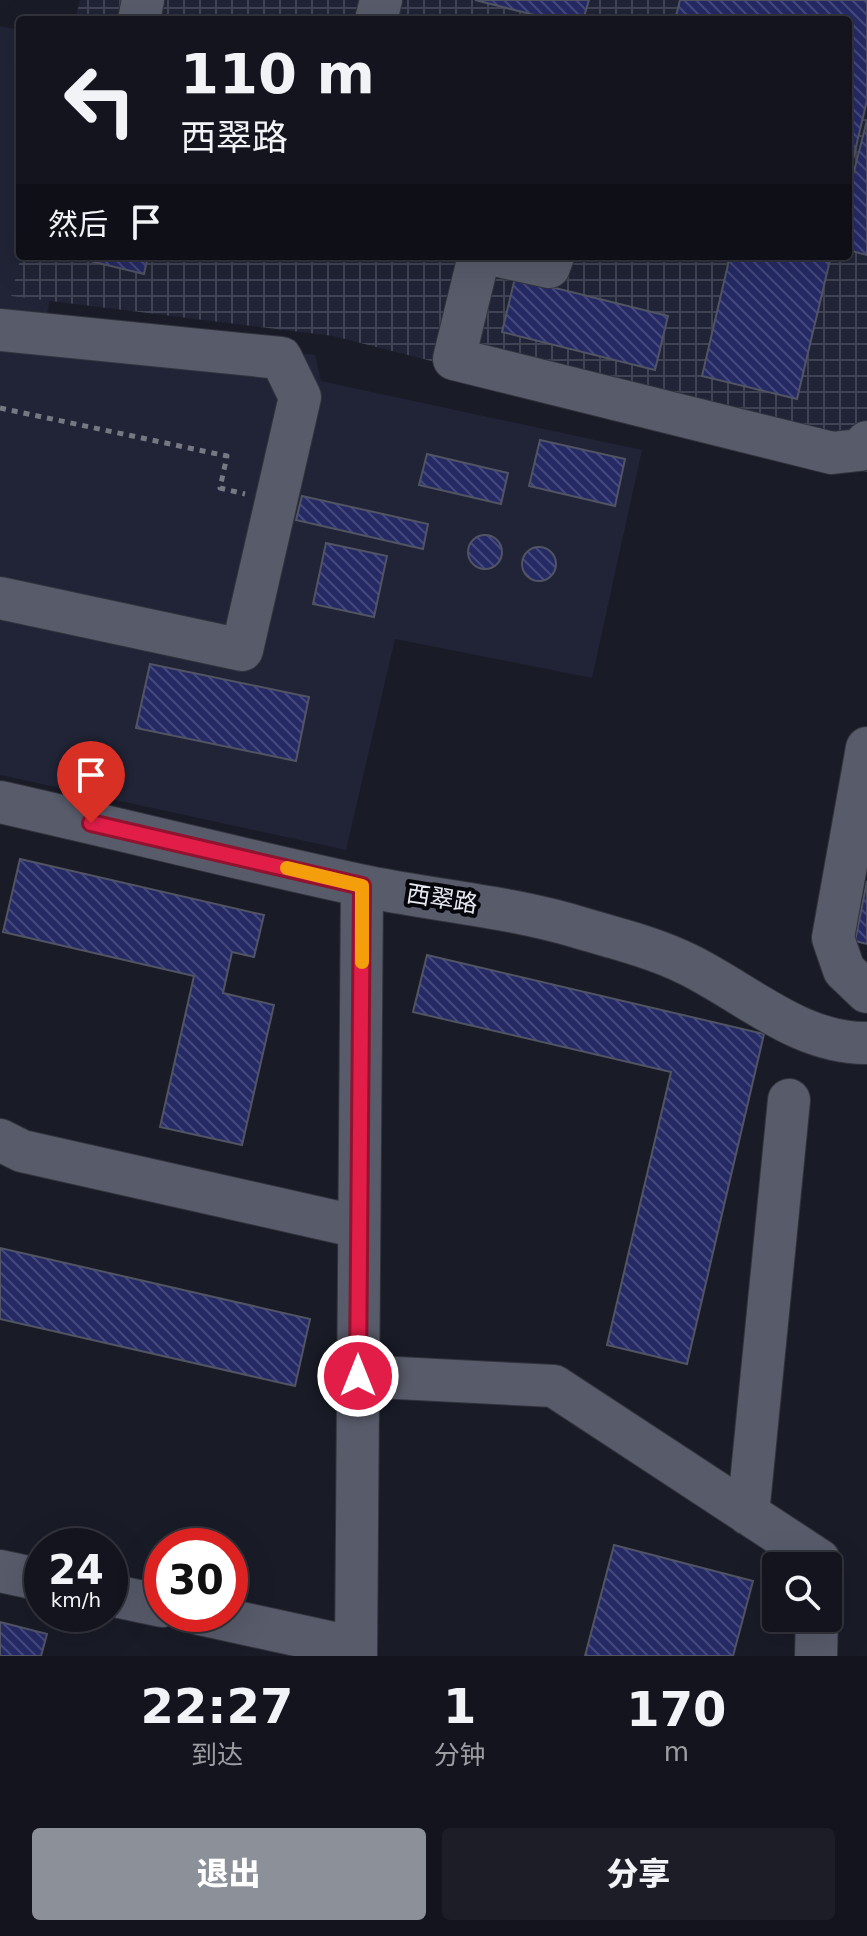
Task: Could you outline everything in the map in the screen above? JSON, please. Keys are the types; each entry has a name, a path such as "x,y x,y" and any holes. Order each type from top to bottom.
{"street":[{"path":"478,260 454,359 832,453 859,450 867,442"},
{"path":"517,260 549,267 552,260"},
{"path":"0,330 281,358 300,397 242,650 0,598"},
{"path":"867,748 833,938 844,970 867,992"},
{"name":"西翠路","path":"0,802 362,886 471,902 581,928 685,962 798,1026 847,1043 867,1043"},
{"path":"248,1626 356,1652 362,886"},
{"path":"748,1514 789,1100"},
{"path":"0,1140 22,1151 359,1227"},
{"path":"358,1376 554,1386 807,1552"},
{"path":"0,1571 24,1576"},
{"path":"816,1656 817,1632"}],"path":[{"path":"0,408 227,456 220,488 276,501"}],"shaded area":[{"path":"80,0 867,0 867,472 333,336 11,296 20,260 852,260 852,16 76,16"},
{"path":"0,26 16,29 16,260 58,260 47,314 315,355 321,381 642,450 592,678 395,639 346,850 0,775"}],"building":[{"path":"475,0 589,0 584,16 538,16"},
{"path":"680,0 867,0 867,100 852,164 852,16 676,16"},
{"path":"867,120 867,255 852,251 852,179"},
{"path":"86,260 147,260 144,274"},
{"path":"729,260 830,260 797,399 702,376"},
{"path":"515,278 668,316 655,370 502,332"},
{"path":"540,440 625,459 615,506 529,486"},
{"path":"427,454 508,473 501,504 419,485"},
{"path":"302,496 428,524 423,549 296,520"},
{"path":"485,535 497,540 502,552 497,564 485,569 473,564 468,552 473,540"},
{"path":"326,543 387,556 374,617 313,604"},
{"path":"539,547 551,552 556,564 551,576 539,581 527,576 522,564 527,552"},
{"path":"150,664 309,697 296,761 136,728"},
{"path":"20,859 264,915 254,957 232,952 223,993 274,1005 242,1145 160,1127 194,976 3,932"},
{"path":"867,881 867,944 855,941"},
{"path":"427,955 764,1034 687,1364 607,1345 671,1072 413,1012"},
{"path":"0,1248 310,1319 295,1386 0,1319"},
{"path":"614,1545 753,1581 733,1656 585,1656"},
{"path":"0,1622 24,1628 24,1632 47,1634 41,1656 0,1656"}],"slow traffic":[{"path":"287,868 362,886 362,962"}],"route":[{"path":"91,823 362,886 358,1376"}]}
